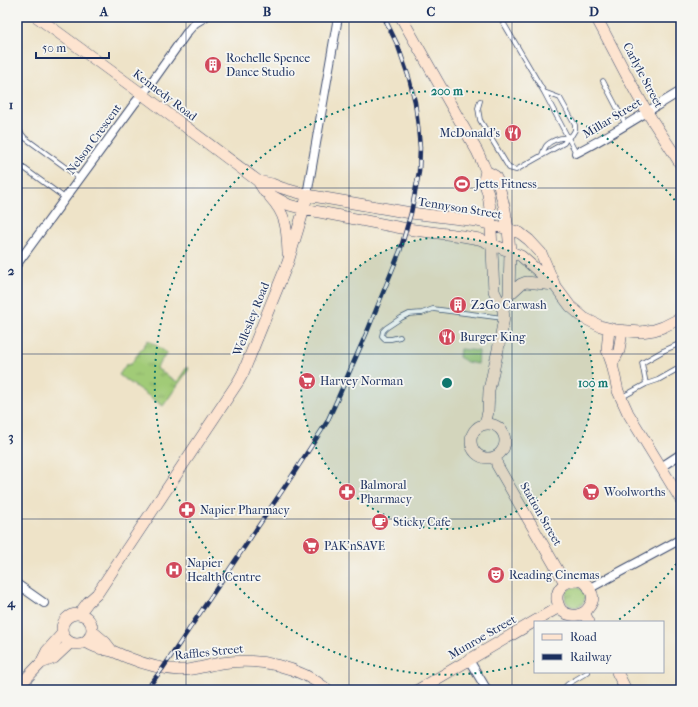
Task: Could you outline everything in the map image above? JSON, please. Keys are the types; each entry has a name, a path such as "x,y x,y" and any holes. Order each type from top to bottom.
{"main road":[{"name":"Kennedy Road","path":"37,17 258,181 265,192 289,205 304,209"},
{"path":"401,17 480,157 486,171 484,180 488,194 491,225 494,291 503,314"},
{"name":"Carlyle Street","path":"596,17 630,83 681,165"},
{"path":"485,424 488,412 489,390 499,345 503,314 510,295 510,251 506,210 496,176 486,171"},
{"name":"Kennedy Road","path":"258,181 307,195"},
{"path":"265,192 277,205 285,222 288,262"},
{"name":"Tennyson Street","path":"307,195 411,213 477,221 520,233 529,240 541,254 554,286"},
{"name":"Wellesley Road","path":"84,617 94,606 97,594 243,373 288,262 307,195"},
{"path":"352,219 355,204"},
{"name":"Tennyson Street","path":"304,209 407,229 479,239 510,251 521,256 554,286 577,313 591,322 609,329 641,332 663,327 681,318"},
{"path":"510,295 521,284 526,282 554,286"},
{"path":"609,329 607,350 612,364 615,382 621,398 681,500"},
{"path":"612,364 619,351 622,331"},
{"path":"485,424 492,424 499,427 506,439 502,453 496,457 488,459 481,457 475,452 472,446 471,439 474,432 485,424"},
{"name":"Station Street","path":"496,457 497,465 566,583"},
{"path":"581,580 590,588 593,599 588,609 587,618 563,612 557,596 559,590 566,583 581,580"},
{"name":"Munroe Street","path":"536,621 560,607"},
{"path":"74,614 84,617 92,625 92,631 89,639 86,642 75,645 66,641 61,629 65,619 74,614"},
{"name":"Munroe Street","path":"418,690 534,622"},
{"name":"Raffles Street","path":"92,631 105,642 112,651"},
{"path":"17,688 41,663 47,651 62,634"},
{"name":"Raffles Street","path":"86,642 141,663 163,668 181,670 245,660 269,663 305,675 328,690"},
{"path":"41,663 54,658 70,643"},
{"path":"618,673 626,690"}],"street":[{"name":"Nelson Crescent","path":"17,264 188,31 195,23 205,17"},
{"name":"Wellesley Road","path":"307,195 338,17"},
{"name":"Millar Street","path":"576,153 640,117 681,91"},
{"path":"661,467 681,454"},
{"path":"590,588 681,539"},
{"path":"17,584 44,603"},
{"path":"469,660 487,690"}],"lane":[{"path":"500,17 544,92 576,153"},
{"path":"603,82 626,125"},
{"path":"480,101 478,108 480,120 509,168 516,170 564,143 575,130 574,122 560,98 544,92"},
{"path":"17,128 25,138 80,179"},
{"path":"542,156 548,144 561,137 567,138"},
{"path":"17,163 66,198"},
{"path":"400,337 384,339 382,336 383,331 386,328 409,314 422,313 433,309 503,314"},
{"path":"646,384 642,363 681,343"},
{"path":"621,398 681,367"},
{"path":"563,690 568,684 586,673"}],"green space":[{"path":"148,340 167,353 156,368 177,382 187,367 189,369 163,406 119,375 127,363 130,365"},
{"path":"460,349 479,351 478,364 467,362 459,357"},
{"path":"575,587 582,590 585,597 582,604 575,607 568,604 565,597 568,590"}],"railway":[{"path":"146,690 163,668 327,422 367,332 400,251 411,213 419,172 420,148 415,102 409,78 398,46 384,17"}],"place":[{"name":"Rochelle Spence Dance Studio","path":"213,65"},
{"name":"McDonald's","path":"513,133"},
{"name":"Jetts Fitness","path":"462,184"},
{"name":"Z2Go Carwash","path":"458,305"},
{"name":"Burger King","path":"447,337"},
{"name":"Harvey Norman","path":"307,381"},
{"name":"Balmoral Pharmacy","path":"347,492"},
{"name":"Woolworths","path":"591,492"},
{"name":"Napier Pharmacy","path":"187,510"},
{"name":"Sticky Cafe","path":"380,522"},
{"name":"PAK'nSAVE","path":"311,546"},
{"name":"Napier Health Centre","path":"174,570"},
{"name":"Reading Cinemas","path":"496,575"}]}
